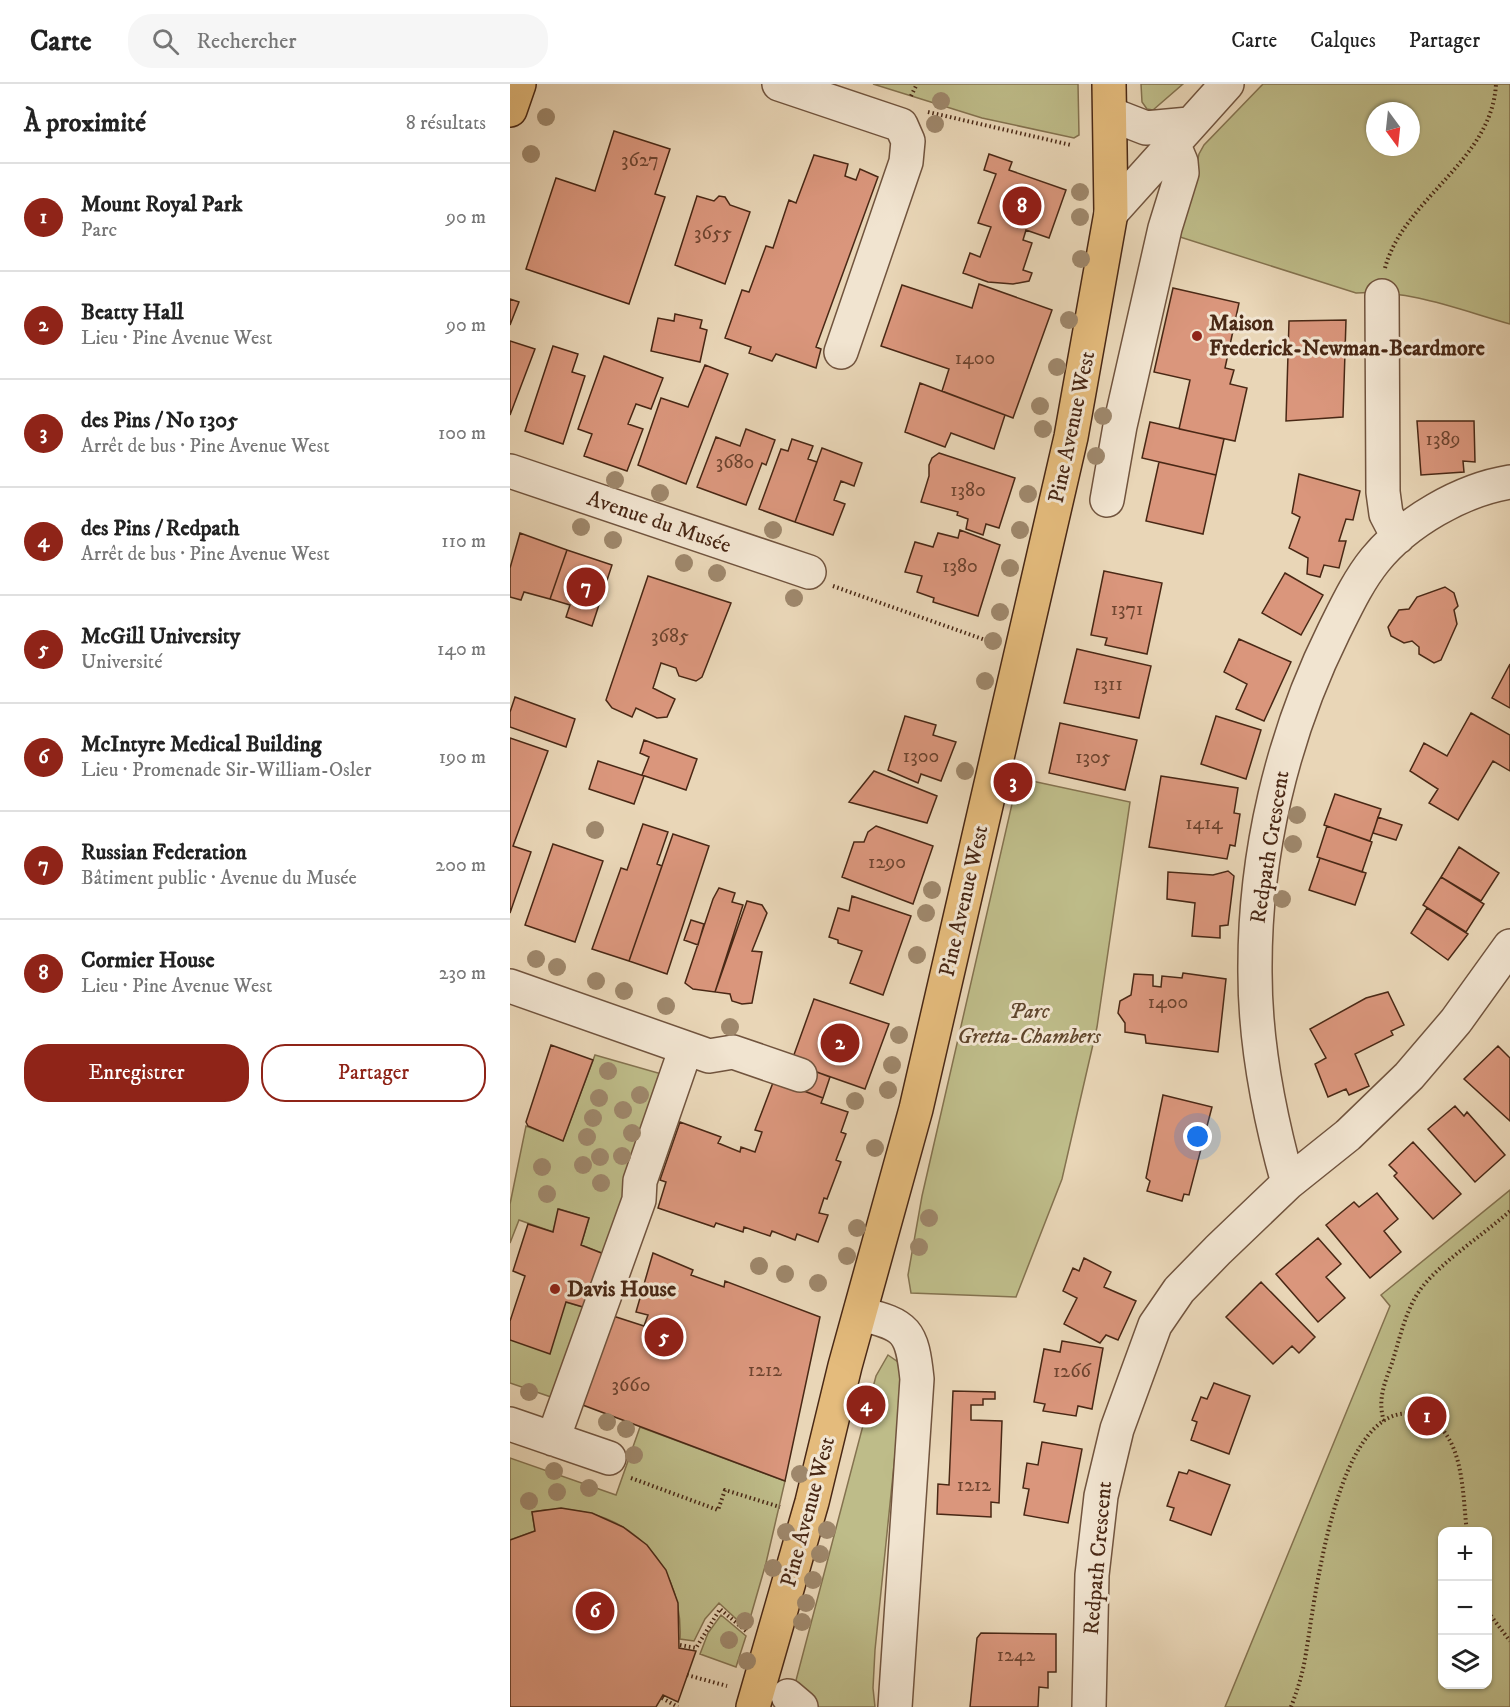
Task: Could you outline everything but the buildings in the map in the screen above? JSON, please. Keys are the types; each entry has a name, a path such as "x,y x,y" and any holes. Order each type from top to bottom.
{"main road":[{"path":"510,110 519,84"},
{"name":"Pine Avenue West","path":"744,1698 812,1502 916,1108 1069,447 1111,213 1110,99"}],"street":[{"path":"779,84 912,113 906,162 841,352"},
{"path":"1111,213 1227,84"},
{"path":"1110,99 1146,128 1181,133"},
{"path":"1107,500 1120,426 1165,228 1182,174 1181,133"},
{"path":"1382,296 1383,492 1386,514 1398,537"},
{"name":"Avenue du Musée","path":"510,471 818,578"},
{"name":"Redpath Crescent","path":"1288,1183 1267,1093 1257,1013 1256,918 1266,840 1288,746 1323,655 1368,569 1398,537 1435,512 1469,495 1510,482"},
{"name":"Redpath Crescent","path":"1089,1707 1090,1601 1097,1520 1115,1435 1155,1325 1179,1290 1288,1183 1322,1159 1409,1076 1456,1021 1510,946"},
{"path":"510,986 697,1052 733,1052 800,1075"},
{"path":"553,1439 639,1200 640,1180 697,1052"},
{"path":"861,1314 893,1322 904,1332 912,1345 917,1379 895,1707"},
{"path":"510,1424 553,1439 616,1467"}],"path":[{"path":"917,84 912,113 1071,145"},
{"path":"1382,296 1389,251 1410,219 1473,145 1492,108 1496,84"},
{"path":"818,578 988,641"},
{"path":"1384,1420 1381,1412 1383,1390 1412,1305 1422,1287 1433,1274 1510,1211"},
{"path":"1291,1707 1305,1660 1312,1605 1338,1498 1357,1450 1366,1437 1384,1420 1411,1414 1434,1421 1445,1430 1455,1452 1466,1527"},
{"path":"616,1467 718,1510 725,1490 786,1509"},
{"path":"680,1645 696,1648 720,1610 749,1635"},
{"path":"1492,1617 1510,1641"},
{"path":"687,1675 744,1698"},
{"path":"662,1698 678,1707"}],"green space":[{"path":"873,84 1078,84 1079,135 1074,138 982,118"},
{"path":"1141,84 1183,84 1153,110 1147,109 1142,102"},
{"path":"1263,84 1510,84 1510,324 1415,297 1356,293 1180,237 1199,154 1204,145"},
{"name":"Parc Gretta-Chambers","path":"1018,778 1130,802 1097,1027 1062,1179 1016,1297 911,1293 908,1275 922,1196"},
{"path":"595,1055 665,1075 604,1254 581,1245 589,1218 559,1209 553,1232 519,1220 510,1243 510,1204 526,1126 563,1140"},
{"path":"1510,1190 1510,1707 1225,1707 1390,1306 1381,1295"},
{"path":"566,1302 583,1307 551,1397 510,1383 510,1340"},
{"path":"888,1355 898,1362 902,1387 875,1650 873,1688 875,1707 789,1707 876,1376"},
{"path":"640,1427 785,1481 766,1563 747,1629 719,1603 705,1619 694,1641 680,1639 678,1609 670,1581 657,1558 638,1538 616,1523 590,1514 562,1510 532,1512 535,1531 510,1540 510,1458 616,1495"},
{"path":"721,1615 746,1636 736,1667 700,1654 708,1633"}],"place":[{"name":"Cormier House","path":"1022,206"},
{"name":"Maison Frederick-Newman-Beardmore","path":"1197,336"},
{"name":"Russian Federation","path":"586,587"},
{"name":"des Pins / No 1305","path":"1013,782"},
{"name":"Beatty Hall","path":"840,1043"},
{"name":"Davis House","path":"555,1289"},
{"name":"McGill University","path":"664,1337"},
{"name":"des Pins / Redpath","path":"866,1405"},
{"name":"Mount Royal Park","path":"1427,1416"},
{"name":"McIntyre Medical Building","path":"595,1611"}]}
